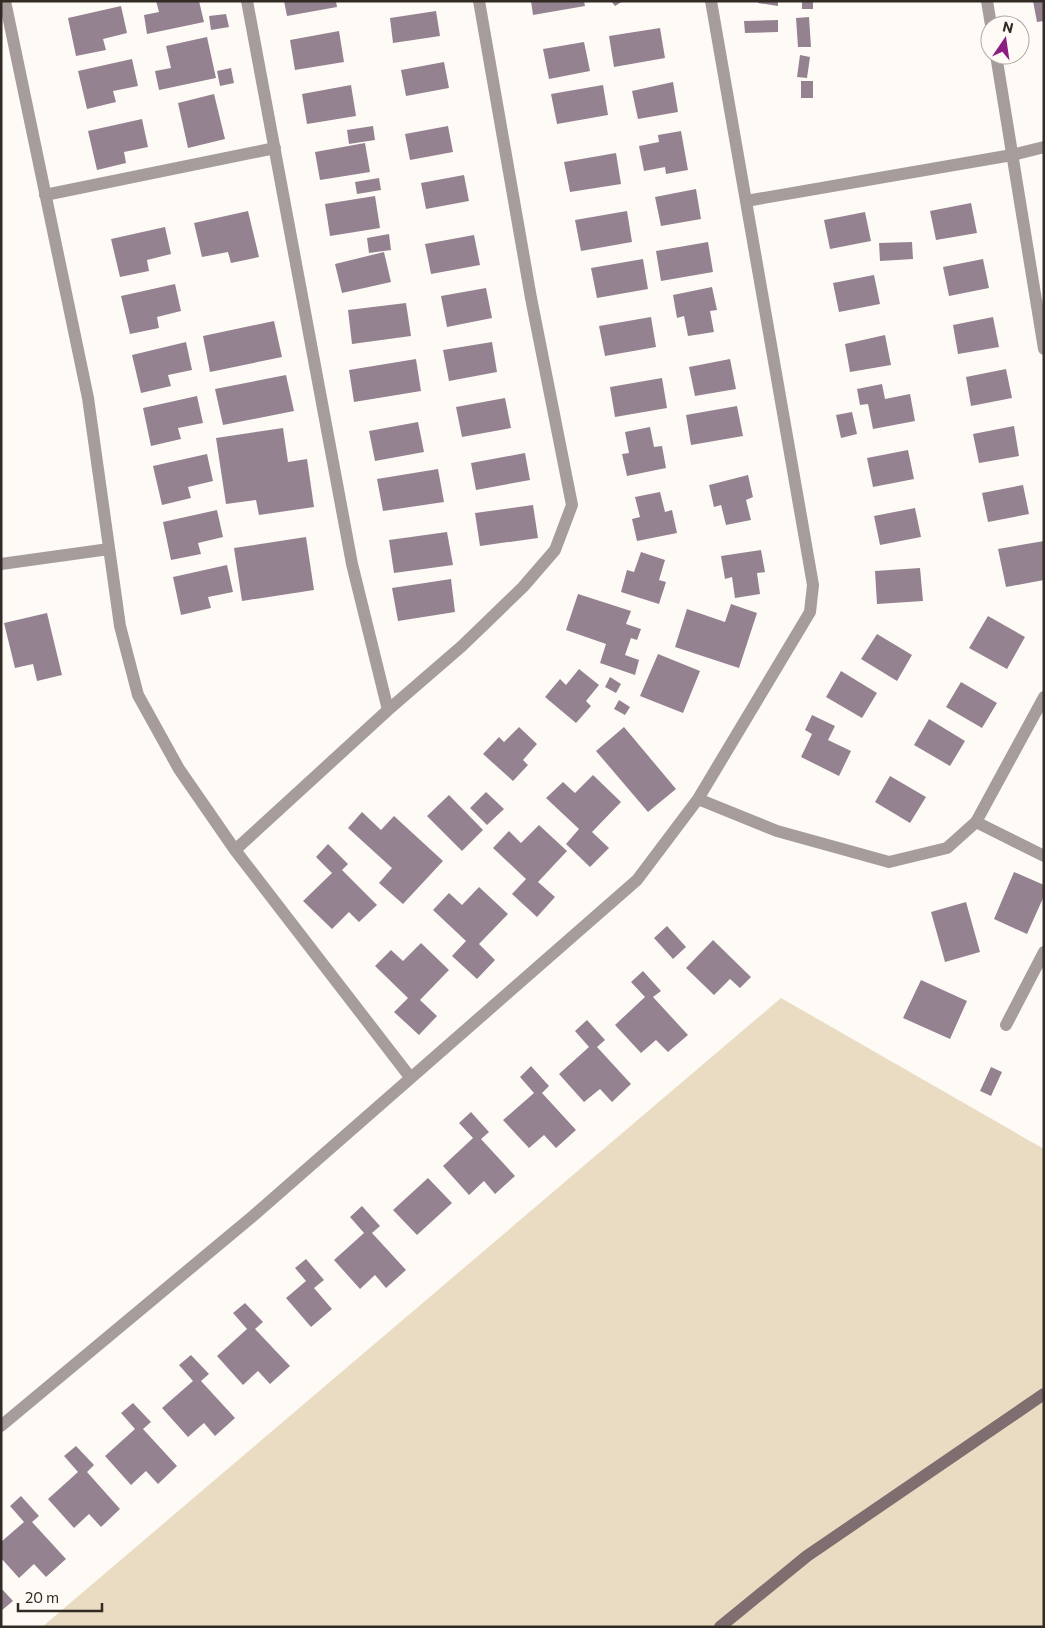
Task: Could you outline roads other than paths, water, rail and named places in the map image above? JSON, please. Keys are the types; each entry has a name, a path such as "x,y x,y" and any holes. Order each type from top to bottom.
{"main road":[{"path":"720,1627 807,1556 1044,1394"}],"street":[{"path":"6,1 88,398 120,626 138,695 179,769 235,850 410,1077"},
{"path":"247,1 352,564 388,710"},
{"path":"235,850 388,710 462,646 523,587 555,550 572,505 529,288 479,1"},
{"path":"1,1426 253,1216 637,880 698,799 810,612 813,585 711,1"},
{"path":"987,1 989,15"},
{"path":"998,65 1044,348"},
{"path":"746,201 1012,155 1044,147"},
{"path":"45,196 275,148"},
{"path":"1,564 109,549"},
{"path":"698,799 777,831 889,862 947,848 976,822 1044,697"},
{"path":"976,822 1044,856"},
{"path":"1006,1025 1044,952"}]}
